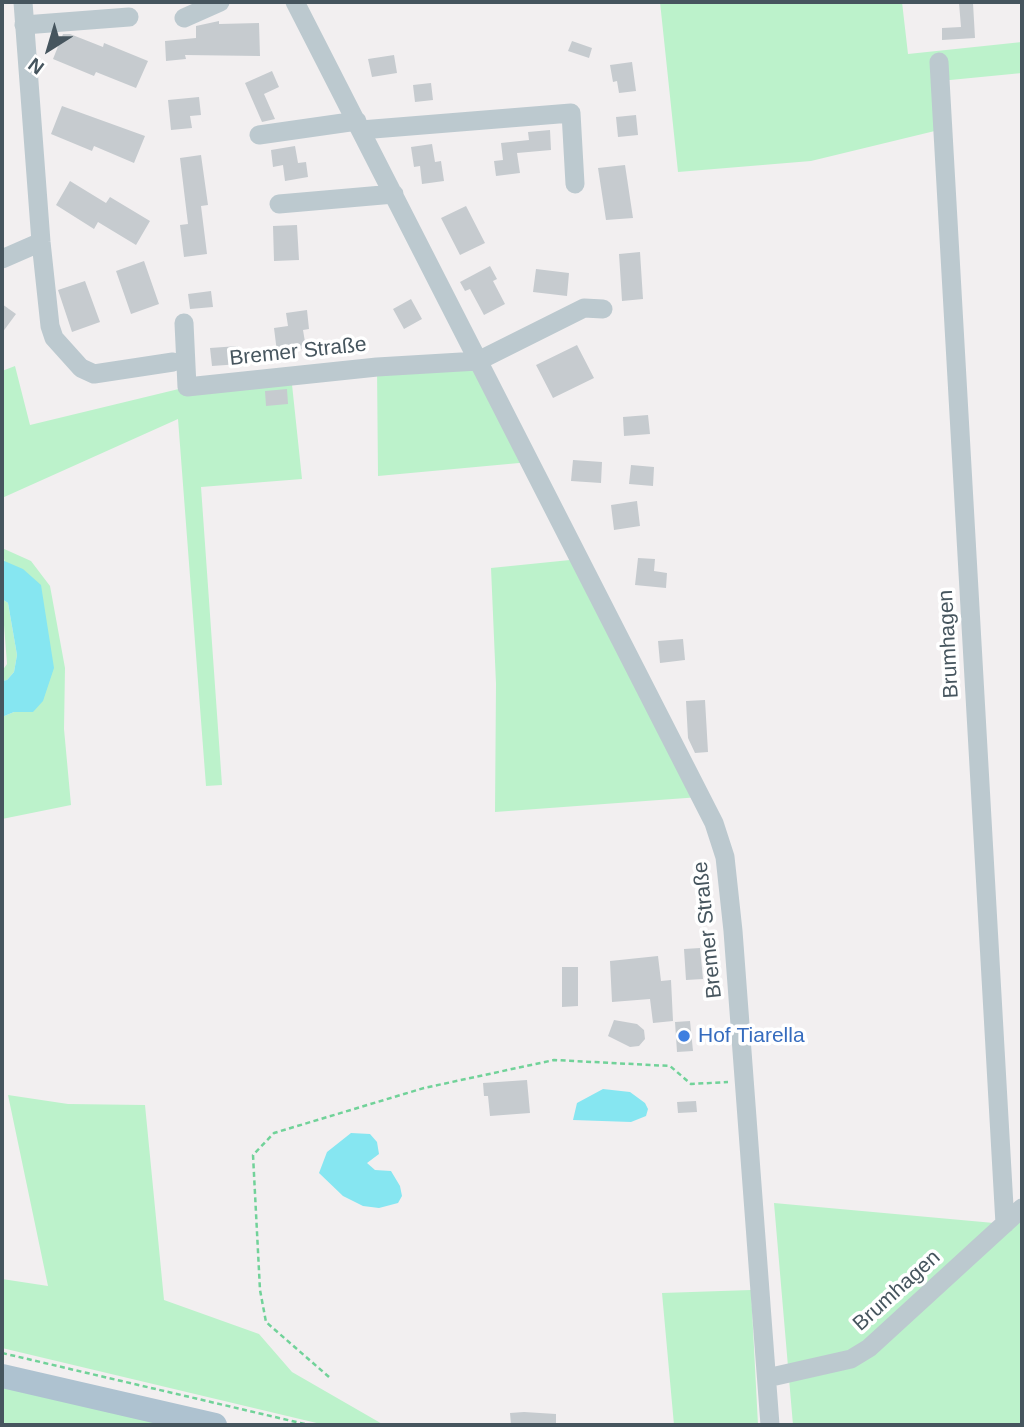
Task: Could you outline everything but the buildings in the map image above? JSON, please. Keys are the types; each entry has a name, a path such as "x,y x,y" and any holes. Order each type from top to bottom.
{"main road":[{"path":"2,1376 215,1425"}],"street":[{"path":"23,2 50,326 66,354 81,368 94,374 173,362"},
{"path":"184,18 220,2"},
{"name":"Bremer Straße","path":"295,2 714,823 725,857 729,888 770,1425"},
{"path":"24,25 128,17"},
{"name":"Brumhagen","path":"939,62 1005,1224"},
{"path":"259,135 359,125 571,113 575,184"},
{"path":"279,204 394,194"},
{"path":"2,259 41,242"},
{"name":"Bremer Straße","path":"184,323 187,387 377,367 478,361 584,308 603,309"},
{"name":"Brumhagen","path":"767,1378 851,1359 869,1348 1022,1208"}],"path":[{"path":"329,1377 266,1322 260,1290 253,1155 274,1133 425,1088 554,1060 670,1066 691,1084 745,1080"},
{"path":"2,1353 309,1425"}],"green space":[{"path":"660,2 902,2 908,54 1022,42 1022,73 940,81 943,129 811,161 678,172"},
{"path":"478,361 530,462 378,476 377,367"},
{"path":"15,366 30,425 187,387 291,375 302,479 201,487 222,785 206,786 178,419 2,498 2,371"},
{"path":"2,548 31,561 50,586 65,668 64,729 71,805 2,819 2,717 14,712 33,712"},
{"path":"580,559 700,797 495,812 496,684 491,568"},
{"path":"2,599 8,603 17,655 14,672 7,680 2,681 2,671 7,664"},
{"path":"8,1095 68,1104 145,1105 164,1300 259,1334 292,1372 384,1425 325,1425 2,1348 2,1279 48,1286"},
{"path":"774,1203 1005,1224 1022,1208 1022,1425 793,1425"},
{"path":"751,1290 758,1425 674,1425 662,1293"},
{"path":"2,1386 171,1425 2,1425"}],"water":[{"path":"2,560 23,569 41,585 54,668 43,701 33,712 14,712 2,717 2,681 7,680 14,672 17,655 8,603 2,599"},
{"path":"603,1089 630,1092 645,1103 648,1109 646,1116 631,1122 573,1120 577,1103"},
{"path":"351,1133 370,1134 377,1142 379,1154 367,1163 375,1170 391,1171 400,1186 402,1196 398,1203 379,1208 363,1206 343,1196 319,1173 327,1152"}],"place":[{"name":"Hof Tiarella","path":"684,1036"}]}
